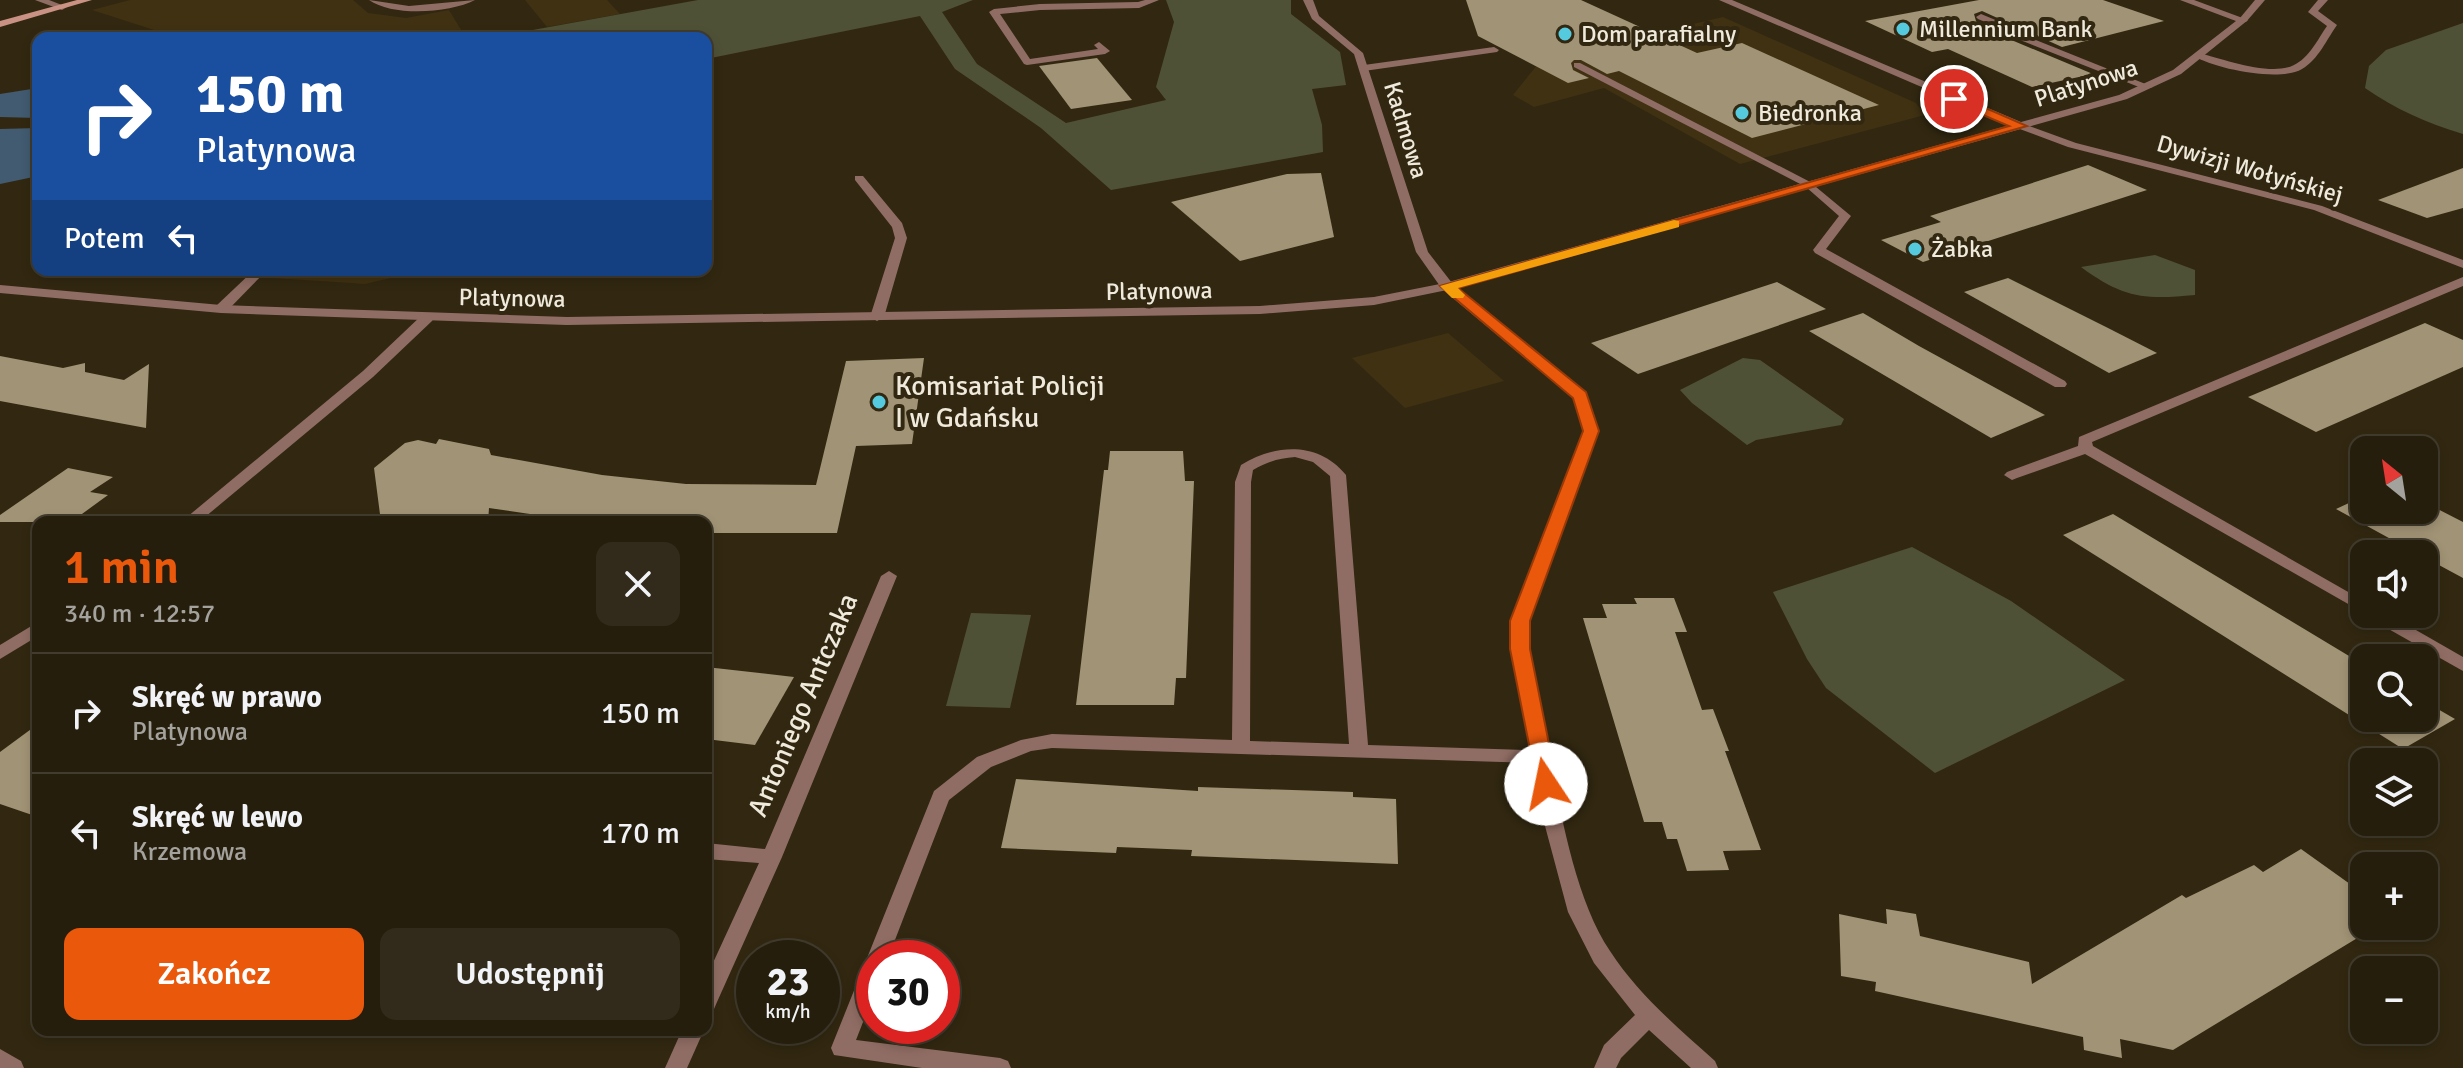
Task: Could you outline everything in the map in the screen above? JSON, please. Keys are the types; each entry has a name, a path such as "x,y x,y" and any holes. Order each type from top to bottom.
{"main road":[{"path":"0,24 87,0"}],"street":[{"path":"40,0 62,7"},
{"path":"374,0 384,6 410,8 470,0"},
{"path":"1099,45 1105,51 1027,62 994,12 1040,7 1139,5 1154,0"},
{"name":"Kadmowa","path":"1308,0 1315,17 1358,53 1422,252 1447,286 1580,396 1591,431 1520,621 1520,649 1540,757 1578,912 1602,957 1649,1016 1707,1068"},
{"name":"Dywizji Wołyńskiej","path":"1724,0 2072,145 2318,208 2463,264"},
{"path":"2185,0 2243,20"},
{"name":"Platynowa","path":"0,289 221,309 567,321 1260,310 1374,301 1447,286 2021,126 2148,87 2199,56 2243,20 2260,0"},
{"path":"2199,56 2259,70 2295,69 2305,61 2332,25 2313,12 2323,0"},
{"path":"1981,17 2007,28 2013,34 2148,87"},
{"path":"1364,68 1494,50"},
{"path":"1577,65 1810,185 1845,216 1819,250 2060,384"},
{"path":"859,178 898,226 901,238 877,317"},
{"path":"221,309 255,276"},
{"path":"2350,600 2086,448 2084,440 2463,281"},
{"path":"196,516 368,374 427,318"},
{"path":"2012,475 2086,448"},
{"path":"1241,747 1243,482 1246,468 1261,457 1284,452 1308,454 1328,462 1338,475 1359,751"},
{"name":"Antoniego Antczaka","path":"712,989 772,857 889,576"},
{"path":"2399,628 2463,665"},
{"path":"0,653 32,632"},
{"path":"884,940 941,796 984,762 1005,752 1052,741 1540,757"},
{"name":"Antoniego Antczaka","path":"712,852 772,857"},
{"path":"856,1012 842,1048 1000,1068"},
{"path":"1605,1068 1612,1052 1649,1016"},
{"path":"676,1068 690,1036"},
{"path":"0,1059 13,1068"}],"shaded area":[{"path":"130,0 353,0 368,13 406,18 449,10 462,32 160,32 92,10"},
{"path":"525,0 607,0 620,14 547,27"},
{"path":"1723,17 1916,103 1925,115 1740,164 1604,88 1534,107 1513,95 1542,59"},
{"path":"244,276 399,276 365,284"},
{"path":"1448,333 1504,381 1405,408 1352,358"}],"green space":[{"path":"698,0 973,0 942,12 977,64 1066,123 1166,100 1156,87 1174,22 1166,0 1291,0 1291,14 1340,52 1346,85 1312,89 1322,125 1323,152 1111,190 1041,128 955,69 920,16 712,58 712,32 522,32"},
{"path":"2463,23 2463,134 2412,115 2365,88 2369,66 2386,50"},
{"path":"2155,255 2195,270 2195,295 2148,297 2122,291 2081,267"},
{"path":"1743,358 1760,360 1844,419 1841,425 1756,440 1747,445 1692,403 1680,390"},
{"path":"1912,547 2011,601 2125,680 1935,773 1826,688 1807,659 1773,592"},
{"path":"971,613 1031,615 1010,708 946,706"}],"water":[{"path":"32,89 32,118 0,117 0,94"},
{"path":"32,128 32,177 0,184 0,129"}],"building":[{"path":"1466,0 1581,0 1697,53 1742,43 1879,105 1752,138 1619,71 1607,74 1581,60 1574,60 1571,63 1573,70 1589,78 1568,83 1478,36"},
{"path":"1979,0 2103,0 2164,21 2062,47 1982,11 1974,14 1976,21 2009,39 2093,74 2032,87 1948,49 1932,52 1865,21"},
{"path":"1097,58 1132,100 1071,109 1039,66"},
{"path":"2088,165 2147,190 1923,262 1881,240 1941,222 1930,216"},
{"path":"2463,168 2463,208 2427,218 2378,200"},
{"path":"1321,173 1334,237 1240,261 1171,202 1287,174"},
{"path":"2008,278 2157,353 2109,373 1964,292"},
{"path":"1777,282 1826,309 1638,374 1591,343"},
{"path":"1863,313 2045,415 1991,438 1809,331"},
{"path":"2425,323 2463,340 2463,367 2316,432 2248,397"},
{"path":"0,356 63,368 85,363 85,372 124,380 149,364 146,428 0,401"},
{"path":"924,358 912,444 856,446 837,533 712,533 712,516 543,516 489,508 488,516 380,516 374,468 405,443 418,440 436,444 439,439 489,449 491,455 602,475 686,484 816,485 846,361"},
{"path":"1110,451 1183,451 1185,481 1194,481 1186,678 1176,678 1174,705 1076,705 1104,470 1108,470"},
{"path":"68,468 113,477 90,492 108,495 79,516 32,516 32,522 0,522 0,515"},
{"path":"2350,502 2350,517 2336,509"},
{"path":"2438,509 2463,522 2463,578 2438,565 2438,540 2392,540 2363,524 2438,524"},
{"path":"2113,514 2350,657 2350,716 2063,535"},
{"path":"1634,598 1674,598 1687,632 1675,632 1702,710 1713,709 1729,751 1725,751 1761,850 1723,851 1729,870 1687,871 1677,839 1667,839 1662,822 1644,822 1583,618 1607,618 1602,604 1637,604"},
{"path":"712,668 794,677 755,745 712,740"},
{"path":"2438,709 2455,719 2438,729"},
{"path":"32,728 32,815 0,804 0,752"},
{"path":"2376,732 2432,732 2405,748"},
{"path":"1016,779 1198,791 1198,787 1353,792 1353,797 1396,799 1398,864 1191,856 1192,850 1117,847 1116,853 1001,848"},
{"path":"2301,849 2350,884 2350,940 2354,940 2173,1050 2120,1039 2122,1058 2084,1050 2083,1037 1875,991 1876,982 1841,976 1839,914 1887,924 1886,909 1916,914 1920,936 2029,962 2032,984 2182,895 2186,898 2254,865 2263,872"}],"slow traffic":[{"path":"1457,295 1447,286 1674,224"}],"place":[{"name":"Millennium Bank","path":"1903,29"},
{"name":"Dom parafialny","path":"1565,34"},
{"name":"Biedronka","path":"1742,113"},
{"name":"Żabka","path":"1915,249"},
{"name":"Komisariat Policji I w Gdańsku","path":"879,402"}],"route":[{"path":"1546,784 1520,649 1520,621 1591,431 1580,396 1447,286 2021,126 1954,99"}]}
